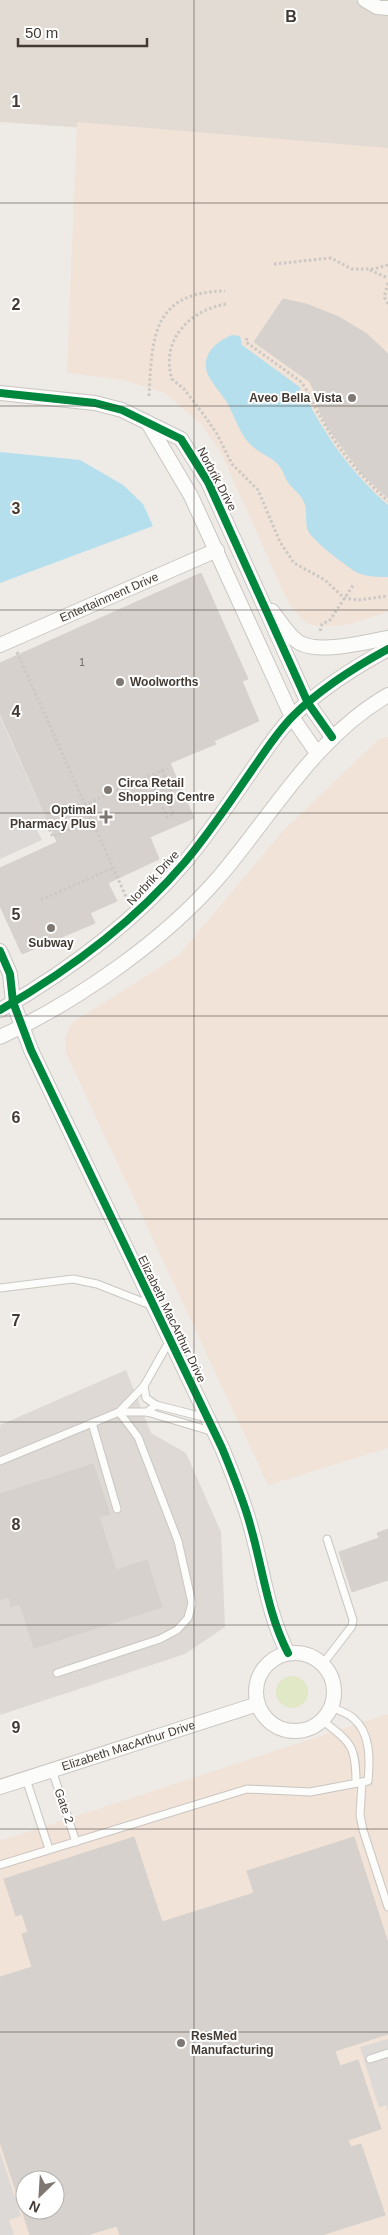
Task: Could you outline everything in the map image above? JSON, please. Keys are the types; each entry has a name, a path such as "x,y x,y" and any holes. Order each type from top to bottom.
{"street":[{"path":"366,0 377,7 388,8"},
{"name":"Norbrik Drive","path":"0,393 95,403 122,410 181,439 208,482 308,703 332,737"},
{"path":"148,423 191,496 292,717 317,753"},
{"name":"Entertainment Drive","path":"6,642 217,550"},
{"name":"Norbrik Drive","path":"260,597 300,643 330,647 388,638"},
{"name":"Norbrik Drive","path":"0,1010 100,943 159,891 197,846 292,717 361,664 388,649"},
{"path":"0,1037 58,1006 132,956 189,908 219,877 317,753 353,718 388,695"},
{"name":"Elizabeth MacArthur Drive","path":"0,951 10,974 13,1002 21,1027 208,1418 240,1490 277,1632 288,1654"},
{"path":"0,989 13,1002"},
{"path":"288,1654 302,1654 319,1661 328,1671 332,1682 334,1694 331,1707 322,1720 315,1726 305,1730 295,1731 272,1722 264,1715 258,1704 256,1691 259,1678 268,1664 279,1656 288,1654"},
{"name":"Elizabeth MacArthur Drive","path":"0,1787 258,1704"}],"lane":[{"path":"0,1288 73,1279 96,1284 154,1306"},
{"path":"0,1461 118,1412 144,1386 170,1340"},
{"path":"144,1386 146,1398 156,1405 208,1418"},
{"path":"147,1412 156,1405"},
{"path":"118,1412 147,1412 214,1432"},
{"path":"57,1673 160,1639 177,1630 188,1618 192,1603 178,1542 138,1437 118,1412"},
{"path":"92,1423 117,1509"},
{"path":"322,1665 352,1626 353,1620 327,1539"},
{"path":"331,1707 352,1718 366,1738 370,1761 362,1782 360,1815 388,1907"},
{"path":"322,1720 345,1738 353,1748 362,1782"},
{"name":"Gate 2","path":"52,1770 76,1842"},
{"path":"26,1779 49,1849"},
{"path":"0,1865 247,1788 310,1792 362,1782"},
{"path":"370,2059 388,2053"}],"path":[{"path":"274,264 331,258 352,269 377,272 388,278"},
{"path":"365,270 388,265"},
{"path":"388,283 384,297 388,304"},
{"path":"149,396 153,341 164,317 172,307 196,294 225,291"},
{"path":"226,304 212,306 201,311 183,325 170,355 172,379 184,389 204,415 217,434 232,464 258,490 280,542 294,563 325,580 344,598 358,600 388,596"},
{"path":"247,338 246,342 306,387 331,438 357,471 388,501"},
{"path":"320,632 322,624 330,620 354,584"},
{"path":"6,642 92,820 127,898"},
{"path":"84,805 167,768"},
{"path":"162,770 173,795"},
{"path":"152,784 167,817 174,814 156,772"},
{"path":"34,824 46,822 53,837 92,820"},
{"path":"41,900 113,868"}],"shaded area":[{"path":"0,0 388,0 388,149 0,122"},
{"path":"77,122 388,148 388,612 342,626 317,626 306,623 289,604 221,453 200,423 165,393 123,380 67,373"},
{"path":"0,717 46,819 34,824 42,840 0,859"},
{"path":"388,737 388,1448 268,1485 66,1053 65,1037 72,1023 179,955 282,832 379,739"},
{"path":"126,1370 151,1433 186,1453 221,1532 225,1627 185,1654 0,1715 0,1425"},
{"name":"ResMed Manufacturing","path":"388,1714 388,2235 0,2235 0,1841"},
{"path":"388,2039 388,2111 386,2105 379,2108 360,2047"},
{"path":"0,2152 15,2198 15,2218 9,2220 14,2235 0,2235"}],"green space":[{"path":"292,1676 298,1677 303,1681 307,1686 307,1698 303,1703 298,1707 292,1708 286,1707 281,1703 277,1698 276,1692 277,1686 281,1681 286,1677"}],"water":[{"path":"232,335 240,336 242,345 301,388 299,391 306,404 309,403 325,432 344,458 364,482 388,505 388,577 369,576 358,573 316,541 308,531 306,508 302,498 286,480 277,463 246,440 228,404 210,379 206,368 206,362 211,351 220,342"},
{"path":"0,452 80,460 123,485 143,504 153,526 0,583"}],"building":[{"name":"Aveo Bella Vista","path":"283,299 306,304 339,317 367,334 388,354 388,498 362,474 328,428 314,399 317,398 310,382 254,342"},
{"name":"Circa Retail Shopping Centre","path":"201,573 248,679 242,681 259,721 214,741 216,744 170,763 194,818 150,837 159,859 108,883 117,901 90,913 95,923 22,954 0,906 0,868 57,842 0,714 0,663","holes":["76,865 90,894 55,911 40,882"]},
{"path":"76,865 90,894 55,911 40,882"},
{"path":"93,1464 110,1514 99,1517 116,1570 147,1560 162,1607 34,1648 20,1604 11,1607 9,1597 0,1600 0,1494"},
{"path":"388,1529 388,1580 352,1592 339,1552 379,1538 377,1533"},
{"name":"ResMed Manufacturing","path":"134,1837 162,1922 254,1893 247,1871 354,1837 388,1943 388,2034 335,2051 340,2066 358,2060 381,2129 348,2140 351,2147 361,2144 385,2215 322,2235 120,2235 117,2226 87,2235 30,2235 25,2220 65,2220 65,2170 15,2170 15,2188 0,2142 0,1977 32,1967 22,1934 28,1932 22,1914 16,1916 4,1879"}],"cycle path":[{"path":"0,393 95,403 122,410 181,439 208,482 308,703 332,737"},
{"path":"0,1010 75,962 144,905 194,851 272,741 293,716 338,679 388,649"},
{"path":"0,951 10,974 13,1002 31,1050 222,1448 245,1508 275,1623 288,1653"}],"place":[{"name":"Aveo Bella Vista","path":"352,398"},
{"name":"Woolworths","path":"120,682"},
{"name":"Circa Retail Shopping Centre","path":"108,790"},
{"name":"Optimal Pharmacy Plus","path":"106,817"},
{"name":"Subway","path":"51,928"},
{"name":"ResMed Manufacturing","path":"181,2043"}]}
